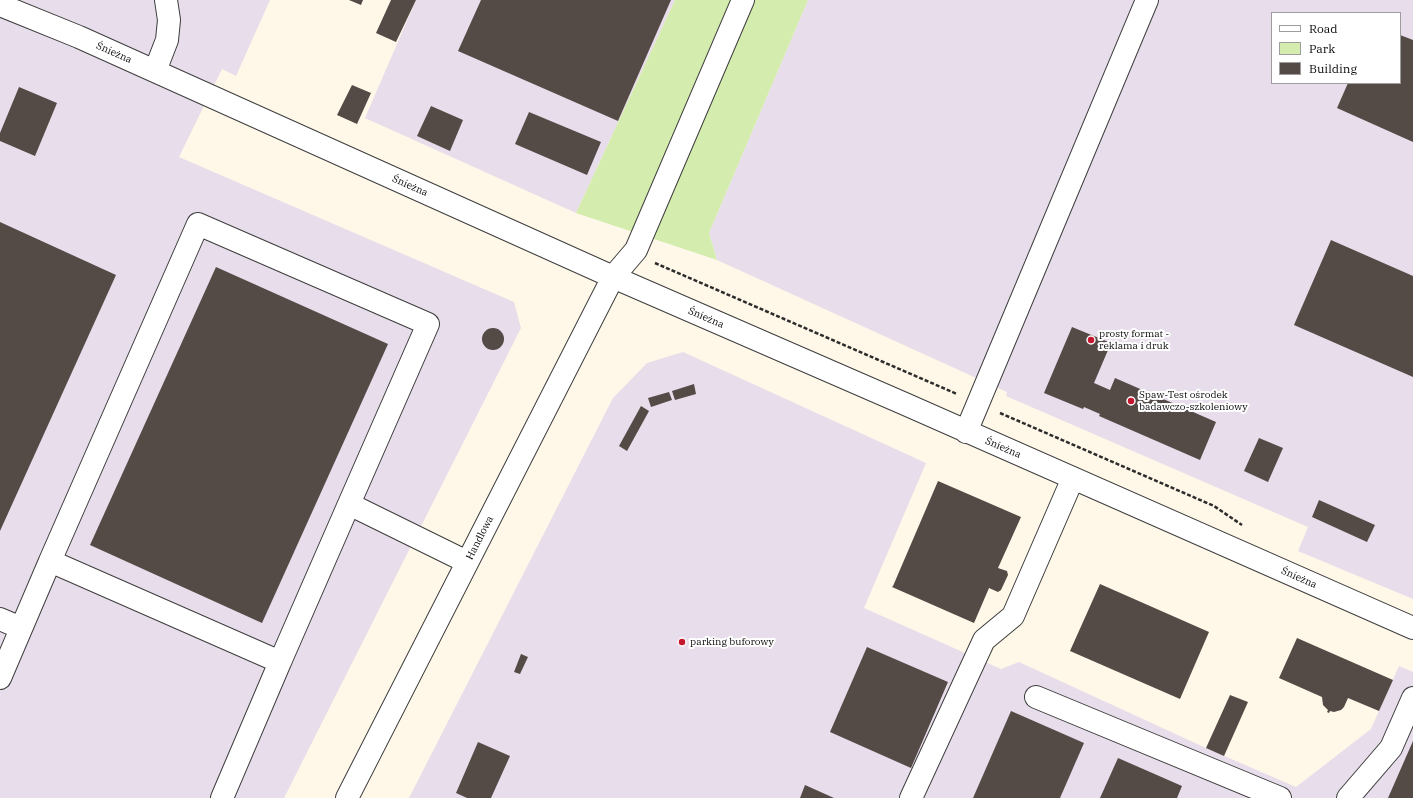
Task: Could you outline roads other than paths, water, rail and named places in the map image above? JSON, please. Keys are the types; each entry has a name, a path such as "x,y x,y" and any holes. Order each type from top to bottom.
{"street":[{"path":"155,71 167,40 169,20 166,0"},
{"name":"Handlowa","path":"347,798 613,277 636,250 743,0"},
{"path":"966,432 1147,0"},
{"name":"Śnieżna","path":"0,5 79,37 613,277 1413,628"},
{"path":"0,678 198,224 428,324 222,798"},
{"path":"911,798 984,640 1013,616 1073,478"},
{"path":"349,504 468,562"},
{"path":"50,561 280,662"},
{"path":"0,618 21,628"},
{"path":"1036,697 1280,798"},
{"path":"1348,798 1391,748 1413,698"}],"place":[{"name":"prosty format - reklama i druk","path":"1091,340"},
{"name":"Spaw-Test ośrodek badawczo-szkoleniowy","path":"1131,401"},
{"name":"parking buforowy","path":"682,642"}]}
